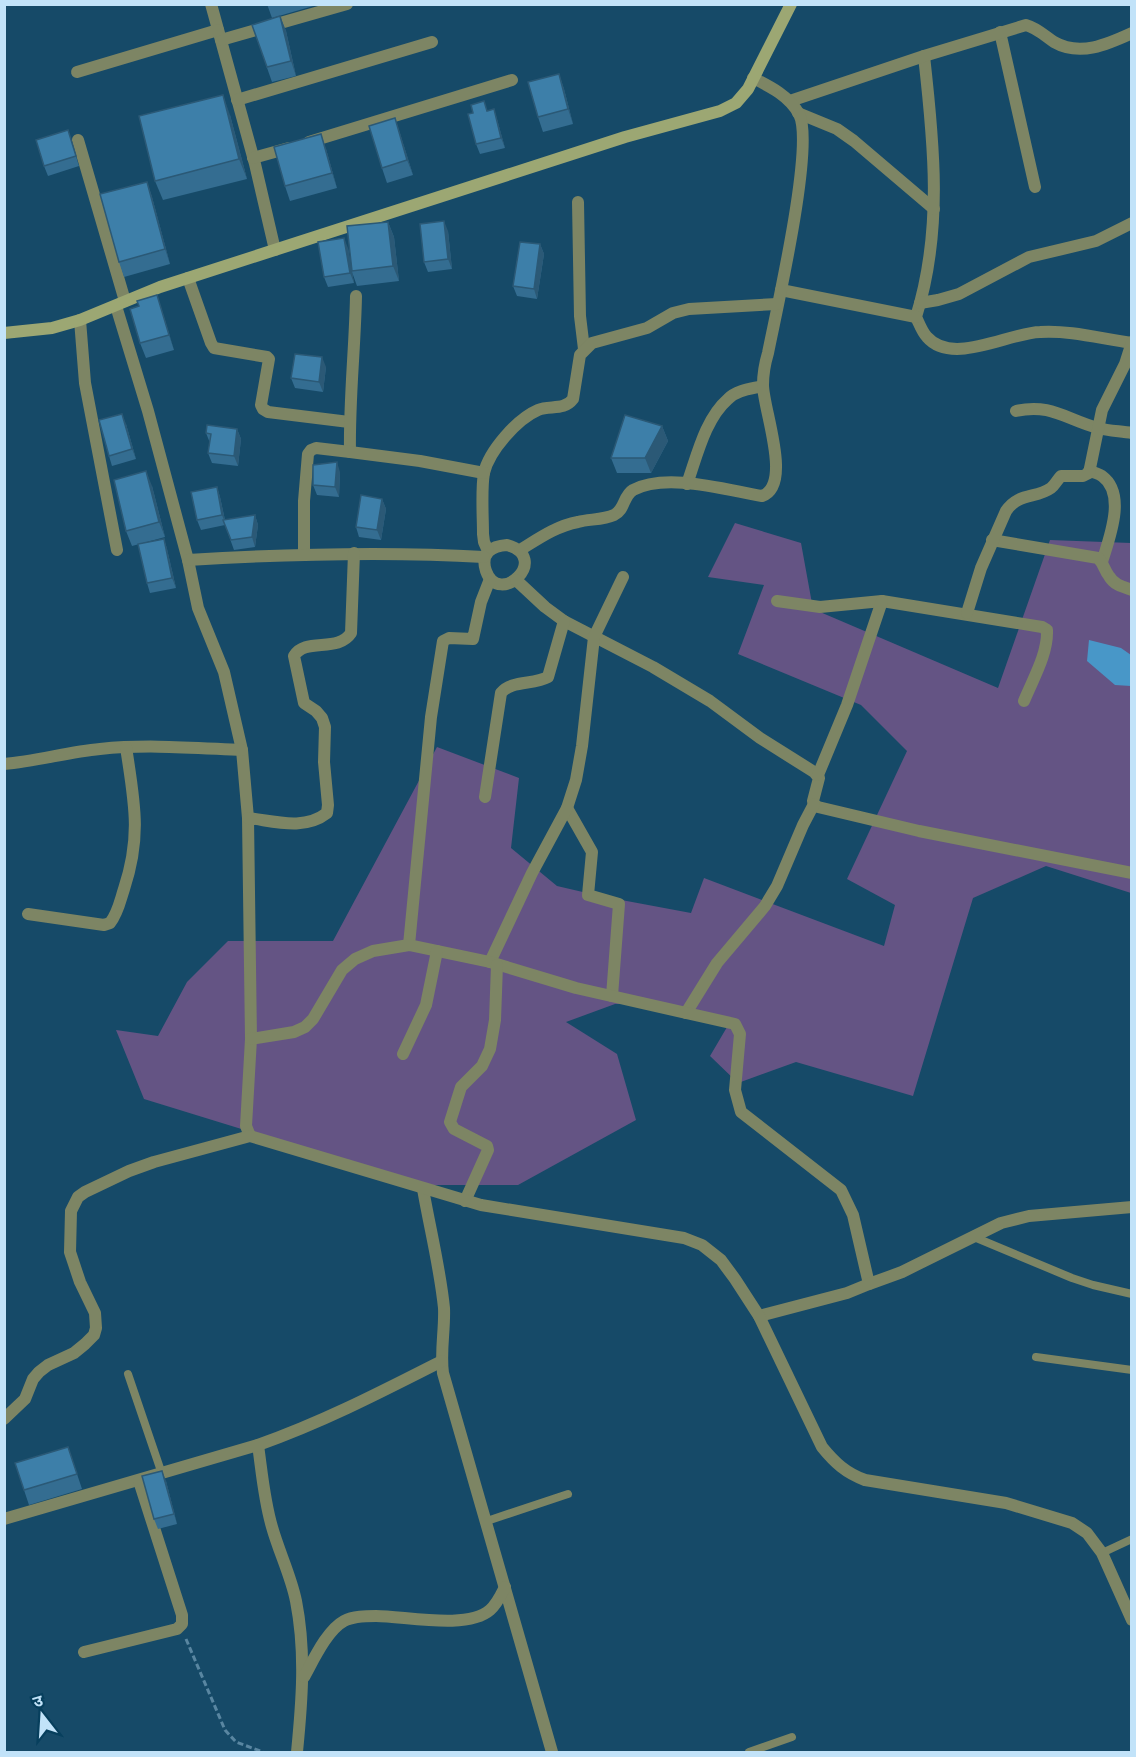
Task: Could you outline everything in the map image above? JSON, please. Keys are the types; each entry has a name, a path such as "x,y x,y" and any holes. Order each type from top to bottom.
{"street":[{"path":"211,4 253,159 274,250"},
{"path":"77,72 347,4"},
{"path":"4,333 52,328 81,320 188,278 625,137 720,111 736,103 748,89 791,4"},
{"path":"790,101 1026,25 1061,45 1081,50 1096,47 1131,33"},
{"path":"1000,32 1035,187"},
{"path":"237,100 432,42"},
{"path":"924,56 933,139 934,209 931,255 916,317 926,337 940,347 955,350 1041,332 1066,333 1131,343 1125,364 1102,410 1087,475 1061,476 1051,488 1017,499 1011,504 981,568 967,614"},
{"path":"520,550 560,527 613,516 622,509 627,495 640,487 655,484 687,484 762,496 768,494 772,488 776,458 763,386 764,371 777,304 782,290 795,208 802,131 798,113 790,101 753,78"},
{"path":"253,159 512,80"},
{"path":"798,113 837,129 854,141 934,209"},
{"path":"78,140 188,560 198,608 224,672 242,750 248,818 251,1039 246,1126 250,1136"},
{"path":"578,202 580,316 584,350"},
{"path":"920,303 959,294 1029,257 1096,241 1131,224"},
{"path":"188,278 214,348 269,359 261,405 263,409 268,412 349,422"},
{"path":"782,290 916,317"},
{"path":"350,452 349,422 356,296"},
{"path":"188,560 304,554 486,554 496,546 507,545 520,550 524,560 522,573 516,580 501,584 490,579 484,566 486,554 483,534 484,473 502,440 515,427 539,410 565,407 569,404 573,399 580,355 584,350 600,339 647,328 673,313 689,309 777,304"},
{"path":"81,320 85,383 117,550"},
{"path":"687,484 705,436 718,410 729,398 745,390 763,386"},
{"path":"1016,411 1031,407 1058,411 1097,428 1131,433"},
{"path":"304,554 304,501 308,454 311,450 316,448 420,461 484,473"},
{"path":"1089,471 1107,482 1112,490 1115,504 1114,519 1102,562"},
{"path":"993,540 1098,558 1111,579 1118,585 1131,590"},
{"path":"248,818 307,823 317,821 327,813 325,727 316,711 304,703 294,656 297,650 303,648 341,643 348,639 351,633 354,553"},
{"path":"465,1201 488,1150 485,1144 454,1129 450,1122 461,1088 482,1066 490,1049 495,1020 494,963 532,873 567,808 576,780 594,637 623,577"},
{"path":"409,945 431,717 443,641 449,638 473,639 481,602 490,579"},
{"path":"516,580 564,621 653,667 710,701 760,738 818,775"},
{"path":"686,1013 717,963 771,896 814,804 818,775 847,705 882,601"},
{"path":"777,602 820,607 882,601 1042,627 1047,630 1047,638 1039,666 1024,701"},
{"path":"484,797 501,693 510,686 541,681 548,677 564,621"},
{"path":"4,764 29,762 76,752 126,747 242,750"},
{"path":"28,914 104,925 110,923 116,915 131,869 136,844 135,814 126,747"},
{"path":"814,804 919,831 1131,873"},
{"path":"567,808 592,852 588,895 619,904 612,996"},
{"path":"251,1039 294,1032 305,1027 313,1019 342,970 355,959 373,951 409,945 494,963 612,996 730,1023 738,1027 740,1034 735,1090 741,1112 842,1190 853,1215 869,1284"},
{"path":"403,1054 426,1005 437,951"},
{"path":"4,1419 25,1400 33,1379 39,1372 48,1365 74,1353 94,1335 95,1312 80,1282 70,1252 71,1210 78,1197 129,1171 154,1162 250,1136 481,1205 684,1238 702,1245 721,1260 759,1316 822,1447 834,1463 865,1480 1006,1503 1072,1523 1087,1533 1102,1553 1131,1620"},
{"path":"423,1189 443,1299 445,1324 442,1361 552,1752"},
{"path":"759,1316 847,1293 902,1272 1001,1223 1029,1216 1131,1207"},
{"path":"4,1520 292,1433 367,1400 442,1361"},
{"path":"258,1445 268,1511 296,1602 303,1660 297,1752"},
{"path":"84,1652 177,1629 182,1624 182,1615 139,1481"},
{"path":"303,1678 334,1629 344,1620 362,1616 457,1620 477,1618 489,1611 505,1587"}],"lane":[{"path":"974,1237 1071,1278 1131,1294"},
{"path":"1036,1357 1131,1370"},
{"path":"128,1374 162,1474"},
{"path":"487,1521 568,1494"},
{"path":"1102,1553 1131,1539"},
{"path":"749,1752 792,1737"}],"path":[{"path":"177,1629 194,1653 225,1730 236,1742 263,1752"}],"shaded area":[{"path":"735,523 801,543 813,609 998,688 1050,540 1131,543 1131,893 1046,866 973,898 913,1096 796,1062 738,1083 710,1056 730,1022 665,1003 615,1004 566,1022 617,1054 636,1120 518,1185 423,1185 144,1099 116,1030 158,1036 187,982 228,941 333,941 437,747 519,778 511,848 557,886 691,913 704,878 884,946 895,905 847,879 907,751 861,705 738,654 764,585 708,577"}],"water":[{"path":"1089,640 1121,648 1131,655 1131,686 1115,685 1087,661"}],"building":[{"path":"280,16 291,61 267,67 252,25"},
{"path":"559,74 568,109 538,117 528,82"},
{"path":"223,95 239,159 155,181 139,116"},
{"path":"484,101 487,111 494,109 501,138 476,144 468,114 473,113 471,105"},
{"path":"395,118 407,160 382,168 369,126"},
{"path":"68,130 76,156 44,166 36,140"},
{"path":"321,134 332,173 285,186 274,147"},
{"path":"147,182 165,249 119,262 100,194"},
{"path":"444,221 448,259 424,262 420,224"},
{"path":"388,222 393,266 352,271 347,226"},
{"path":"344,238 350,273 324,277 318,242"},
{"path":"520,242 540,244 534,289 513,286"},
{"path":"157,295 169,335 140,343 130,309 139,306 137,301"},
{"path":"295,354 322,357 319,382 291,378"},
{"path":"122,414 132,449 109,456 99,420"},
{"path":"625,415 662,426 645,458 611,458"},
{"path":"207,425 237,429 234,456 208,453 211,434 206,433"},
{"path":"337,462 335,487 313,485 313,465"},
{"path":"146,471 159,522 126,531 114,480"},
{"path":"217,487 222,515 197,520 191,492"},
{"path":"361,495 382,499 377,530 356,527"},
{"path":"255,515 252,537 231,540 223,520"},
{"path":"164,539 172,578 147,583 138,544"},
{"path":"68,1447 77,1474 24,1490 15,1463"},
{"path":"162,1471 174,1514 154,1519 142,1476"}]}
